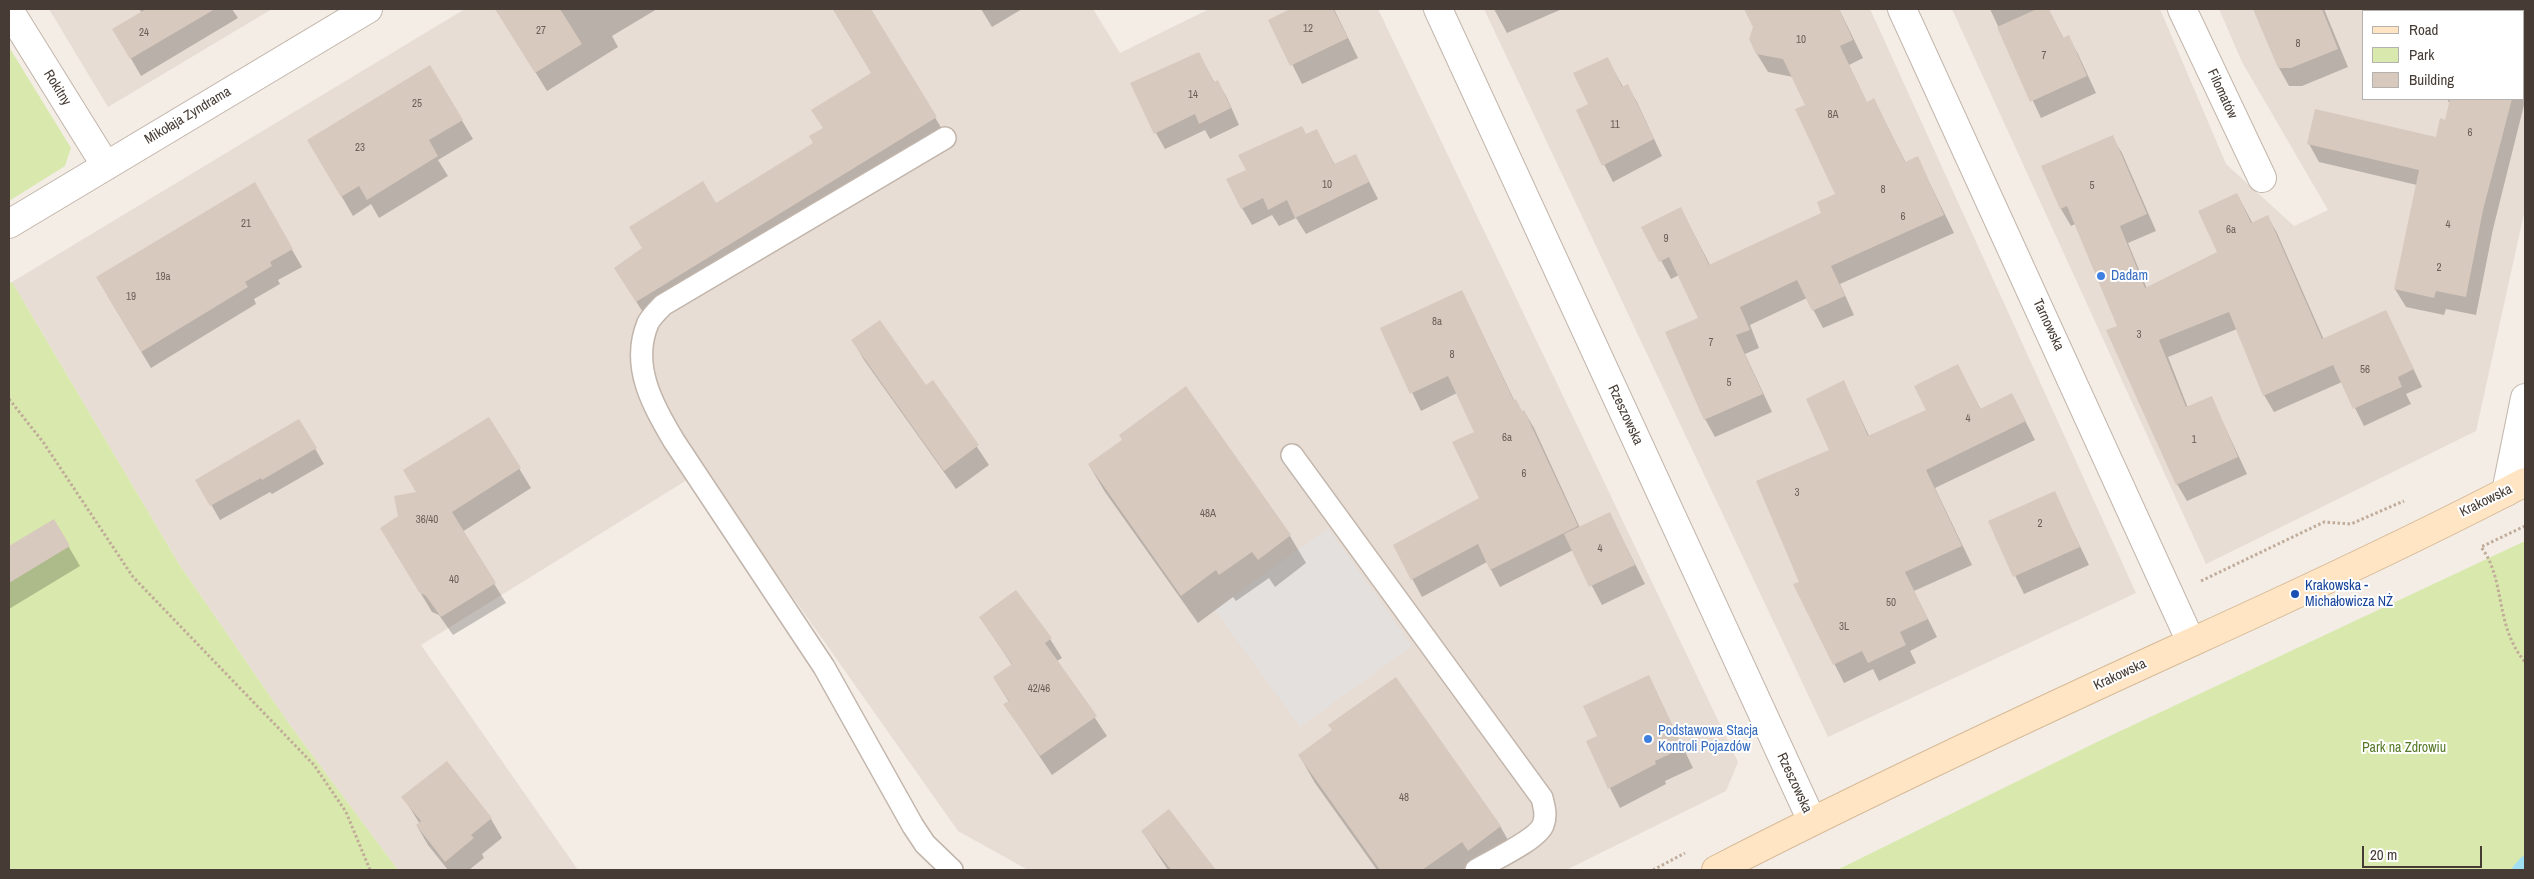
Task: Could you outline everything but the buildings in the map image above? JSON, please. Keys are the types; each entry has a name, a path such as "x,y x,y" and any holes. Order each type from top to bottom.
{"main road":[{"name":"Krakowska","path":"1716,870 1812,821 2295,594 2516,487"}],"street":[{"name":"Mikołaja Zyndrama","path":"9,224 368,9"},
{"name":"Rzeszowska","path":"1438,9 1812,821"},
{"name":"Tarnowska","path":"1902,9 2191,642"},
{"name":"Filomatów","path":"2182,9 2262,178"},
{"name":"Rokitny","path":"9,10 106,166"},
{"path":"2516,487 2525,398"}],"lane":[{"path":"946,138 663,304 649,322 642,352 643,377 656,410 674,441 824,668 913,826 925,844 952,870"},
{"path":"1292,455 1542,798 1545,813 1543,826 1532,837 1476,870"}],"path":[{"path":"9,399 42,442 133,577 314,765 346,812 370,870"},
{"path":"2198,584 2324,522 2351,524 2411,498"},
{"path":"2525,526 2481,547 2492,565 2508,636 2525,662"}],"shaded area":[{"path":"49,9 272,9 108,107"},
{"path":"465,9 1093,9 1120,53 1209,9 1378,9 1738,762 1726,791 1566,870 1028,870 958,831 703,470 421,645 578,870 398,870 290,725 179,564 12,282"},
{"path":"1484,9 1870,9 2136,593 1828,737"},
{"path":"1952,9 2160,9 2226,164 2294,226 2328,210 2242,62 2219,9 2525,9 2525,209 2476,431 2206,564"},
{"path":"1328,528 1412,646 1300,727 1215,610"}],"green space":[{"path":"9,47 71,148 65,166 9,201"},
{"path":"12,282 179,564 290,725 398,870 9,870 9,283"},
{"name":"Park na Zdrowiu","path":"2525,541 2525,870 1837,870 2097,742"}],"waterway":[{"path":"2518,870 2525,862"}],"place":[{"name":"Dadam","path":"2101,276"},
{"name":"Krakowska - Michałowicza NŻ","path":"2295,594"},
{"name":"Podstawowa Stacja Kontroli Pojazdów","path":"1648,739"}]}
